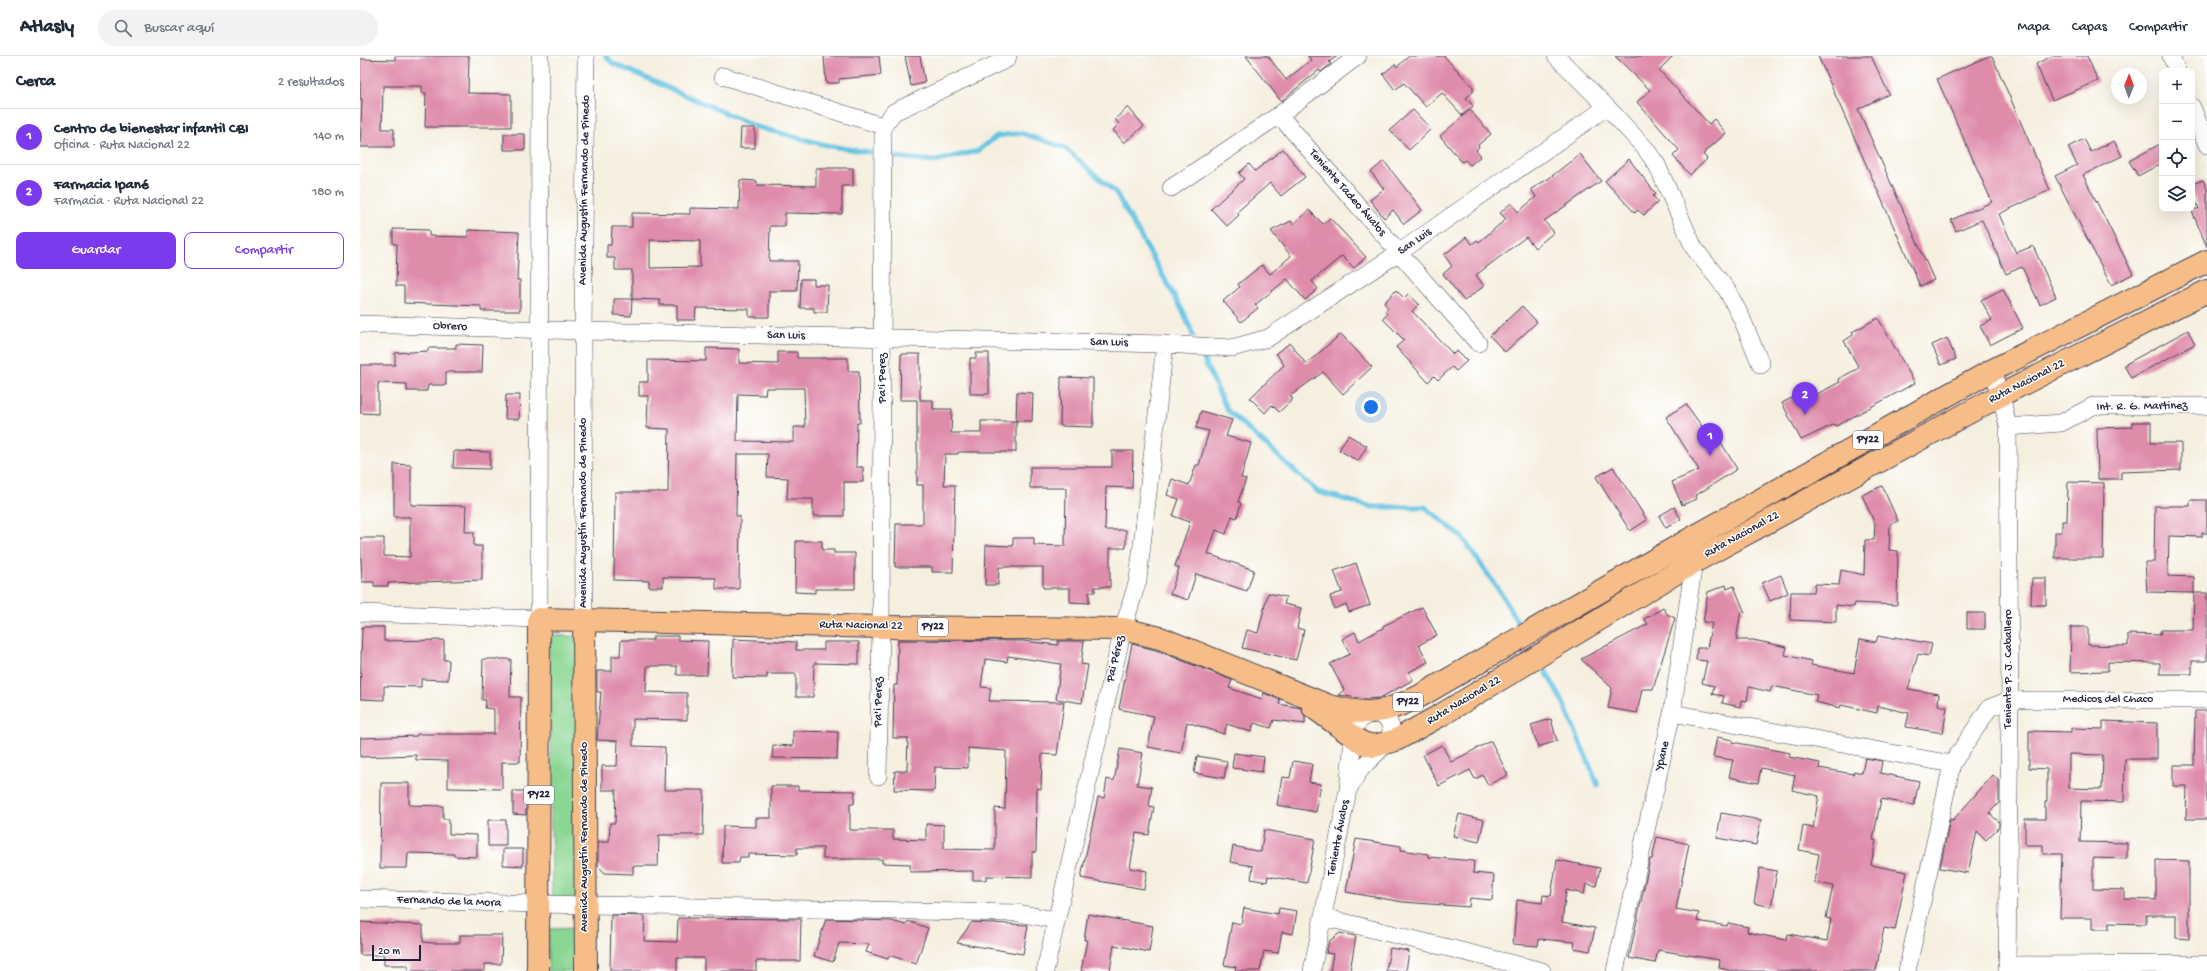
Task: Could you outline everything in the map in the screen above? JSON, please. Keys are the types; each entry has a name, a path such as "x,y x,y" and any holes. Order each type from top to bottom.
{"highway":[{"name":"Ruta Nacional 22","path":"539,619 881,627 1123,628 1160,638 1329,706 1373,713 1388,711 1402,705 1692,538 1991,371 2207,261"},
{"name":"Ruta Nacional 22","path":"1291,692 1324,714 1362,743 1374,746 1385,744 1441,715 1694,562 2001,395 2207,290"},
{"name":"PY22","path":"538,971 539,619"},
{"name":"Avenida Augustín Fernando de Pinedo","path":"584,619 586,971"}],"street":[{"path":"360,613 539,619 540,56"},
{"name":"Avenida Augustín Fernando de Pinedo","path":"584,619 583,331 586,56"},
{"path":"723,76 883,126 894,112 1007,59 1008,56"},
{"path":"1171,188 1279,115 1358,56"},
{"path":"1556,56 1645,148 1657,165 1694,248 1727,290 1742,319 1761,366"},
{"path":"2171,56 2176,68"},
{"name":"San Luis","path":"539,330 1165,344 1232,348 1268,338 1400,252 1607,107"},
{"name":"Teniente Tadeo Ávalos","path":"1279,115 1478,343"},
{"path":"2195,115 2207,145"},
{"name":"Pa'i Perez","path":"878,776 881,627 883,126"},
{"name":"Obrero","path":"360,324 539,330"},
{"name":"Pai Pérez","path":"1045,971 1055,920 1123,628 1138,580 1165,344"},
{"name":"Teniente P. J. Caballero","path":"1991,371 2001,395 2008,427 2010,700 2007,968"},
{"name":"Int. R. G. Martinez","path":"2008,427 2061,423 2093,406 2207,406"},
{"name":"Ypane","path":"1615,971 1672,713 1694,562 1692,538"},
{"path":"1907,971 1952,764 1989,708 2010,700"},
{"name":"Medicos del Chaco","path":"2010,700 2207,700"},
{"path":"1348,790 1360,771 1390,737 1391,729 1388,721 1381,715 1373,713"},
{"name":"Teniente Ávalos","path":"1312,971 1348,790 1353,737 1358,720 1373,713"},
{"path":"1672,713 1952,764"},
{"name":"Fernando de la Mora","path":"360,899 538,904 1018,913 1055,920"},
{"path":"1323,917 1542,971"},
{"path":"2007,968 2207,964"}],"green space":[{"path":"549,635 581,637 580,901 552,902"},
{"path":"577,928 577,971 548,971 548,929"}],"building":[{"path":"395,56 469,56 468,93 511,94 511,127 425,127 426,93 422,93 422,86 383,86 382,129 394,129 394,147 360,147 362,99 360,99 360,59 395,60"},
{"path":"824,56 879,56 881,75 839,79 839,83 826,83"},
{"path":"905,56 920,56 925,83 911,86"},
{"path":"1246,56 1268,56 1286,80 1311,60 1308,56 1337,56 1329,62 1331,64 1321,72 1319,70 1281,101"},
{"path":"1409,56 1444,56 1473,87 1473,92 1466,98 1473,106 1462,115 1442,93 1426,107 1404,83 1395,90 1383,74 1395,64 1397,67"},
{"path":"1615,56 1673,56 1659,70 1709,124 1714,119 1726,133 1703,154 1707,159 1690,175 1673,156 1679,150 1637,102 1650,90"},
{"path":"1818,56 1871,56 1889,94 1858,109 1934,280 1920,286"},
{"path":"1992,56 2050,190 1999,214 2016,253 2033,246 2056,297 2040,305 2022,267 2006,274 1982,220 1956,231 1951,220 1992,202 1937,79"},
{"path":"2052,56 2087,56 2098,81 2052,100 2036,64"},
{"path":"1128,107 1144,126 1124,143 1113,130 1119,124 1115,119"},
{"path":"1413,110 1431,129 1409,150 1390,130"},
{"path":"1470,110 1491,134 1478,145 1479,147 1476,150 1481,156 1470,165 1465,160 1462,162 1440,136"},
{"path":"741,128 755,128 755,148 740,148"},
{"path":"504,134 525,134 525,150 504,150"},
{"path":"2084,139 2091,152 2114,141 2122,156 2083,175 2133,274 2111,285 2055,176 2077,165 2068,147"},
{"path":"2159,145 2159,165 2138,176 2129,161"},
{"path":"1283,149 1305,177 1281,196 1270,183 1237,212 1239,215 1227,226 1211,209 1244,179 1239,173 1249,164 1255,171"},
{"path":"1580,154 1601,181 1544,221 1554,232 1535,248 1526,237 1476,275 1484,286 1464,301 1443,274 1452,266 1444,255 1466,237 1472,244 1477,240 1479,242 1506,219 1500,213 1511,203 1518,212 1536,197 1531,189 1548,179"},
{"path":"1629,159 1656,194 1653,196 1658,202 1644,215 1638,210 1635,213 1605,181"},
{"path":"1384,161 1422,210 1404,224 1393,210 1384,218 1370,200 1384,189 1371,172"},
{"path":"816,168 853,168 853,186 842,186 842,214 785,213 785,226 770,226 769,261 798,261 797,291 769,291 769,317 749,317 749,309 696,308 695,320 677,320 677,305 660,305 660,300 632,299 632,270 615,270 615,258 607,258 607,245 611,245 612,227 632,227 632,213 690,214 690,208 739,209 740,180 757,181 757,185 816,186","holes":["650,240 700,241 700,267 650,268"]},
{"path":"2203,180 2207,189 2207,247 2192,212 2195,212 2195,209 2199,209 2195,200 2195,183"},
{"path":"1309,210 1323,224 1330,218 1366,257 1354,268 1342,256 1312,281 1318,289 1305,300 1287,279 1255,305 1258,308 1241,322 1223,301 1240,287 1238,284 1262,265 1270,274 1291,256 1271,231 1291,221 1293,224"},
{"path":"393,229 429,230 429,236 468,237 468,230 519,232 517,280 520,280 520,311 481,311 481,306 404,303 404,286 396,286 397,244 393,244"},
{"path":"801,279 814,279 814,285 828,285 827,312 814,312 814,308 800,308"},
{"path":"2003,289 2023,328 1990,345 1980,326 1992,320 1981,300"},
{"path":"1396,290 1404,298 1408,294 1419,304 1412,311 1453,354 1457,351 1467,361 1456,371 1452,367 1438,380 1434,376 1428,382 1396,347 1404,340 1383,319 1387,314 1385,312 1388,308 1384,303"},
{"path":"614,299 632,299 631,316 614,315"},
{"path":"1522,306 1537,322 1505,352 1490,336"},
{"path":"1878,318 1915,383 1836,426 1835,424 1801,440 1782,403 1810,389 1813,396 1840,382 1838,379 1859,368 1844,341 1853,335 1852,332"},
{"path":"2188,330 2195,344 2131,378 2124,365"},
{"path":"1341,334 1372,367 1343,394 1323,372 1290,396 1293,399 1279,412 1272,405 1265,413 1250,398 1284,365 1276,353 1290,343 1306,364"},
{"path":"1947,338 1956,359 1941,365 1932,345"},
{"path":"456,344 483,345 482,372 446,372 446,385 428,385 427,391 407,391 407,384 378,383 378,414 360,413 360,365 395,365 395,353 428,351 428,348 456,348"},
{"path":"706,348 739,349 739,363 778,364 778,352 797,352 797,358 848,358 848,371 859,371 860,423 857,423 856,467 863,467 863,482 844,482 844,516 813,516 813,499 787,499 788,478 767,477 768,454 737,454 736,516 740,516 739,589 716,589 716,578 663,577 663,587 649,587 649,581 614,580 615,492 668,492 669,429 647,428 648,396 639,396 639,382 648,382 648,360 706,361","holes":["766,388 804,388 805,427 794,427 794,442 737,441 738,394 765,395"]},
{"path":"976,353 989,353 989,394 970,394 970,358 976,358"},
{"path":"901,354 920,354 920,400 933,400 933,409 952,409 951,433 981,433 981,421 1016,421 1016,452 958,452 958,454 945,454 944,485 955,485 953,572 932,572 932,567 895,567 896,524 923,524 923,485 917,485 917,400 900,400"},
{"path":"1061,377 1093,378 1093,427 1060,426"},
{"path":"1017,392 1033,393 1032,421 1016,421"},
{"path":"506,395 520,395 519,419 505,419"},
{"path":"1686,404 1703,428 1710,424 1737,469 1695,496 1697,499 1682,505 1672,482 1699,470 1666,417"},
{"path":"1201,411 1232,420 1226,436 1251,443 1241,478 1246,479 1238,502 1241,503 1237,518 1232,516 1226,534 1216,530 1208,554 1254,570 1247,591 1196,574 1188,600 1170,594 1179,568 1175,566 1190,522 1173,516 1179,499 1167,495 1172,479 1189,485 1196,465 1199,465 1209,431 1196,428"},
{"path":"2132,422 2151,422 2151,443 2181,443 2181,470 2121,472 2121,479 2098,479 2097,428 2132,427"},
{"path":"1348,435 1367,446 1358,461 1339,450"},
{"path":"454,451 490,452 490,469 453,468"},
{"path":"1112,451 1133,451 1132,488 1106,487 1105,530 1126,530 1126,548 1110,548 1110,587 1095,587 1095,592 1089,592 1089,603 1070,602 1070,588 1043,588 1043,567 999,567 998,585 985,585 986,545 1013,546 1013,538 1034,538 1034,545 1065,546 1066,488 1030,488 1030,467 1112,467"},
{"path":"394,464 411,465 411,505 466,506 465,532 474,532 474,546 482,546 482,580 388,583 388,586 374,586 374,582 362,582 360,538 384,538 384,556 410,557 410,517 394,517"},
{"path":"1613,467 1647,520 1630,531 1596,477"},
{"path":"2068,482 2104,483 2103,558 2055,558 2055,532 2062,532 2062,521 2067,521"},
{"path":"1882,486 1898,521 1890,525 1889,550 1898,551 1897,605 1855,603 1854,607 1836,605 1836,622 1790,620 1791,592 1814,592 1815,584 1839,585 1841,570 1864,575 1865,540 1874,540 1875,524 1862,495"},
{"path":"2190,500 2207,500 2207,533 2202,533 2202,537 2169,536 2168,576 2194,577 2194,593 2147,592 2145,562 2154,562 2155,506 2190,506"},
{"path":"1674,507 1681,519 1666,528 1659,516"},
{"path":"796,541 822,541 822,550 834,550 834,553 855,553 855,589 815,589 815,593 795,592"},
{"path":"1356,563 1370,605 1349,612 1346,604 1334,609 1330,596 1342,592 1334,571"},
{"path":"1781,575 1788,593 1770,601 1762,583"},
{"path":"2032,578 2046,578 2046,605 2031,605"},
{"path":"1726,585 1727,589 1734,586 1745,613 1741,612 1736,640 1753,640 1787,647 1785,655 1812,661 1811,665 1854,673 1860,639 1876,642 1878,636 1894,639 1894,637 1932,644 1929,656 1918,654 1908,689 1939,694 1938,705 1947,707 1943,733 1906,727 1909,713 1878,706 1877,713 1841,705 1840,708 1815,702 1817,695 1772,686 1770,692 1749,687 1747,701 1741,700 1740,707 1722,703 1724,696 1712,694 1714,686 1702,683 1707,661 1696,660 1697,648 1707,648 1712,623 1703,622 1708,592"},
{"path":"1268,593 1286,597 1284,604 1301,608 1297,628 1304,630 1296,660 1242,648 1247,630 1258,633"},
{"path":"2194,593 2207,593 2207,661 2192,661 2192,674 2160,674 2160,663 2108,662 2108,671 2070,672 2071,627 2088,627 2088,645 2128,646 2128,634 2160,635 2161,630 2193,630"},
{"path":"1422,607 1437,635 1419,645 1428,662 1409,672 1413,680 1380,698 1365,699 1338,695 1344,690 1330,664 1350,654 1342,639 1355,632 1359,641 1383,628 1383,626"},
{"path":"1663,608 1667,614 1675,618 1653,689 1642,689 1637,713 1608,708 1612,688 1581,659 1648,624 1644,619"},
{"path":"1967,613 1985,613 1985,629 1967,629"},
{"path":"362,627 384,627 384,641 444,640 444,660 449,660 448,680 421,679 421,687 384,686 384,700 360,699"},
{"path":"653,636 678,636 678,640 708,641 707,675 677,675 677,666 647,666 646,692 687,693 687,720 633,719 633,746 665,747 664,790 704,790 703,835 659,835 658,866 633,866 633,874 605,873 598,866 598,842 609,842 610,823 615,823 616,790 602,790 602,766 617,766 618,741 597,740 601,692 597,692 597,671 612,671 612,656 620,656 621,640 653,640"},
{"path":"733,639 796,642 796,650 824,650 824,642 859,642 859,664 814,663 813,697 796,697 796,674 767,674 767,678 732,677"},
{"path":"898,640 1023,641 1058,645 1058,641 1084,641 1081,664 1088,665 1082,703 1056,699 1061,664 1008,656 1007,662 985,659 981,687 991,688 989,701 1064,702 1057,755 1042,754 1041,789 1037,788 1036,852 1032,852 1032,877 986,876 986,880 973,880 973,871 910,872 910,864 882,863 882,859 823,859 823,848 797,848 797,855 748,854 748,857 740,857 739,863 722,863 723,826 756,827 756,818 771,818 771,786 798,786 798,790 855,791 854,804 850,804 850,830 893,830 893,839 926,840 926,824 944,825 944,849 995,850 995,808 1005,809 1006,751 968,748 968,768 935,767 934,791 894,790 895,771 907,771 908,738 893,738 894,685 897,685"},
{"path":"1132,644 1155,650 1232,680 1229,688 1262,699 1264,693 1280,700 1279,704 1301,708 1305,717 1305,724 1274,720 1271,728 1254,723 1251,732 1227,724 1224,734 1187,722 1181,753 1148,747 1154,716 1119,709"},
{"path":"483,659 511,659 510,697 521,697 520,762 502,762 502,789 448,788 448,761 416,760 416,755 360,757 360,738 417,736 417,734 494,734 494,709 485,708 486,700 482,700"},
{"path":"2195,711 2207,711 2207,819 2186,819 2187,786 2173,786 2173,765 2194,765"},
{"path":"1551,719 1557,741 1538,747 1531,725"},
{"path":"2103,721 2157,723 2157,759 2125,759 2124,802 2081,801 2080,842 2127,843 2127,859 2093,858 2093,889 2124,890 2124,899 2156,900 2156,860 2189,861 2189,939 2176,938 2176,915 2146,915 2146,924 2109,923 2109,929 2092,929 2092,918 2060,918 2062,854 2043,854 2043,845 2025,845 2025,819 2045,819 2045,801 2047,801 2047,769 2029,768 2029,731 2071,732 2071,728 2103,729","holes":["2069,754 2103,755 2102,789 2069,788"]},
{"path":"793,731 838,732 837,759 772,758 773,745 793,746"},
{"path":"1717,737 1733,740 1732,742 1790,753 1789,757 1820,763 1819,768 1853,774 1854,771 1862,773 1865,758 1882,761 1880,773 1919,781 1914,805 1881,799 1873,840 1876,840 1871,865 1907,872 1895,930 1884,928 1876,971 1732,971 1719,968 1720,960 1658,950 1655,963 1629,958 1650,859 1652,859 1657,837 1689,844 1676,909 1699,913 1697,921 1727,926 1728,923 1748,927 1747,932 1786,940 1788,934 1827,941 1831,919 1826,918 1833,886 1814,882 1819,854 1799,850 1803,826 1813,828 1819,796 1792,790 1795,775 1761,768 1758,783 1729,777 1733,760 1713,757"},
{"path":"1491,741 1508,775 1488,785 1483,775 1475,779 1470,770 1439,786 1423,755 1442,745 1451,762"},
{"path":"1120,749 1143,753 1137,785 1152,787 1149,806 1154,807 1149,835 1136,833 1130,868 1147,871 1144,889 1081,878 1098,797 1104,798 1107,779 1114,781"},
{"path":"1234,753 1264,757 1262,772 1232,768"},
{"path":"1197,756 1227,761 1224,778 1194,773"},
{"path":"1293,761 1312,764 1309,782 1321,784 1316,812 1277,805 1282,777 1290,778"},
{"path":"1993,775 1999,781 1999,803 1989,813 1999,822 1999,827 1986,840 1977,831 1968,873 1940,868 1950,819 1953,820"},
{"path":"381,783 409,783 409,805 443,806 443,819 449,819 449,834 477,835 477,857 454,856 454,854 408,853 407,868 380,868"},
{"path":"513,791 526,791 526,815 513,814"},
{"path":"1721,813 1761,820 1756,845 1717,838"},
{"path":"1459,814 1484,820 1479,842 1453,836"},
{"path":"488,820 506,820 506,846 488,846"},
{"path":"1264,830 1315,839 1307,883 1268,876 1267,882 1251,879 1253,866 1230,862 1233,846 1261,852"},
{"path":"1356,839 1401,846 1401,850 1428,854 1428,857 1474,861 1473,873 1494,875 1492,900 1470,898 1469,907 1403,902 1346,892"},
{"path":"503,849 523,849 523,866 503,865"},
{"path":"1557,860 1600,868 1596,886 1586,884 1584,894 1566,890 1562,922 1595,928 1590,951 1574,948 1575,942 1539,939 1538,946 1513,944 1517,900 1542,903 1543,895 1551,896"},
{"path":"1760,868 1777,871 1771,907 1754,903"},
{"path":"1244,908 1278,914 1279,908 1297,911 1293,934 1282,932 1278,953 1264,951 1260,971 1235,971 1236,967 1224,965 1232,922 1241,924"},
{"path":"1088,914 1153,926 1149,952 1114,945 1110,971 1081,971 1087,940 1084,940"},
{"path":"611,915 645,916 644,941 677,942 678,918 801,919 800,961 756,961 756,971 704,971 704,958 677,958 677,971 610,971"},
{"path":"826,919 892,921 906,925 908,921 928,928 916,964 889,955 888,959 866,952 869,944 839,943 833,962 814,956"},
{"path":"360,922 423,925 423,942 432,943 460,943 460,935 502,935 501,964 485,964 485,971 408,971 408,965 384,965 384,955 360,955"},
{"path":"972,922 1028,925 1023,954 957,943"},
{"path":"1340,933 1356,936 1350,971 1330,971 1333,954 1326,953 1329,941"},
{"path":"1390,948 1409,951 1406,971 1386,971"}],"waterway":[{"path":"606,56 612,63 757,127 830,146 869,152"},
{"path":"896,157 935,161 978,151 997,136 1021,133 1065,148 1116,193 1184,313 1193,335"},
{"path":"1204,360 1227,410 1318,492 1372,507 1425,507 1462,537 1500,592 1523,632"},
{"path":"1540,661 1563,702 1598,785"}],"place":[{"name":"Farmacia Ipané","path":"1805,415"},
{"name":"Centro de bienestar infantil CBI","path":"1710,456"}]}
